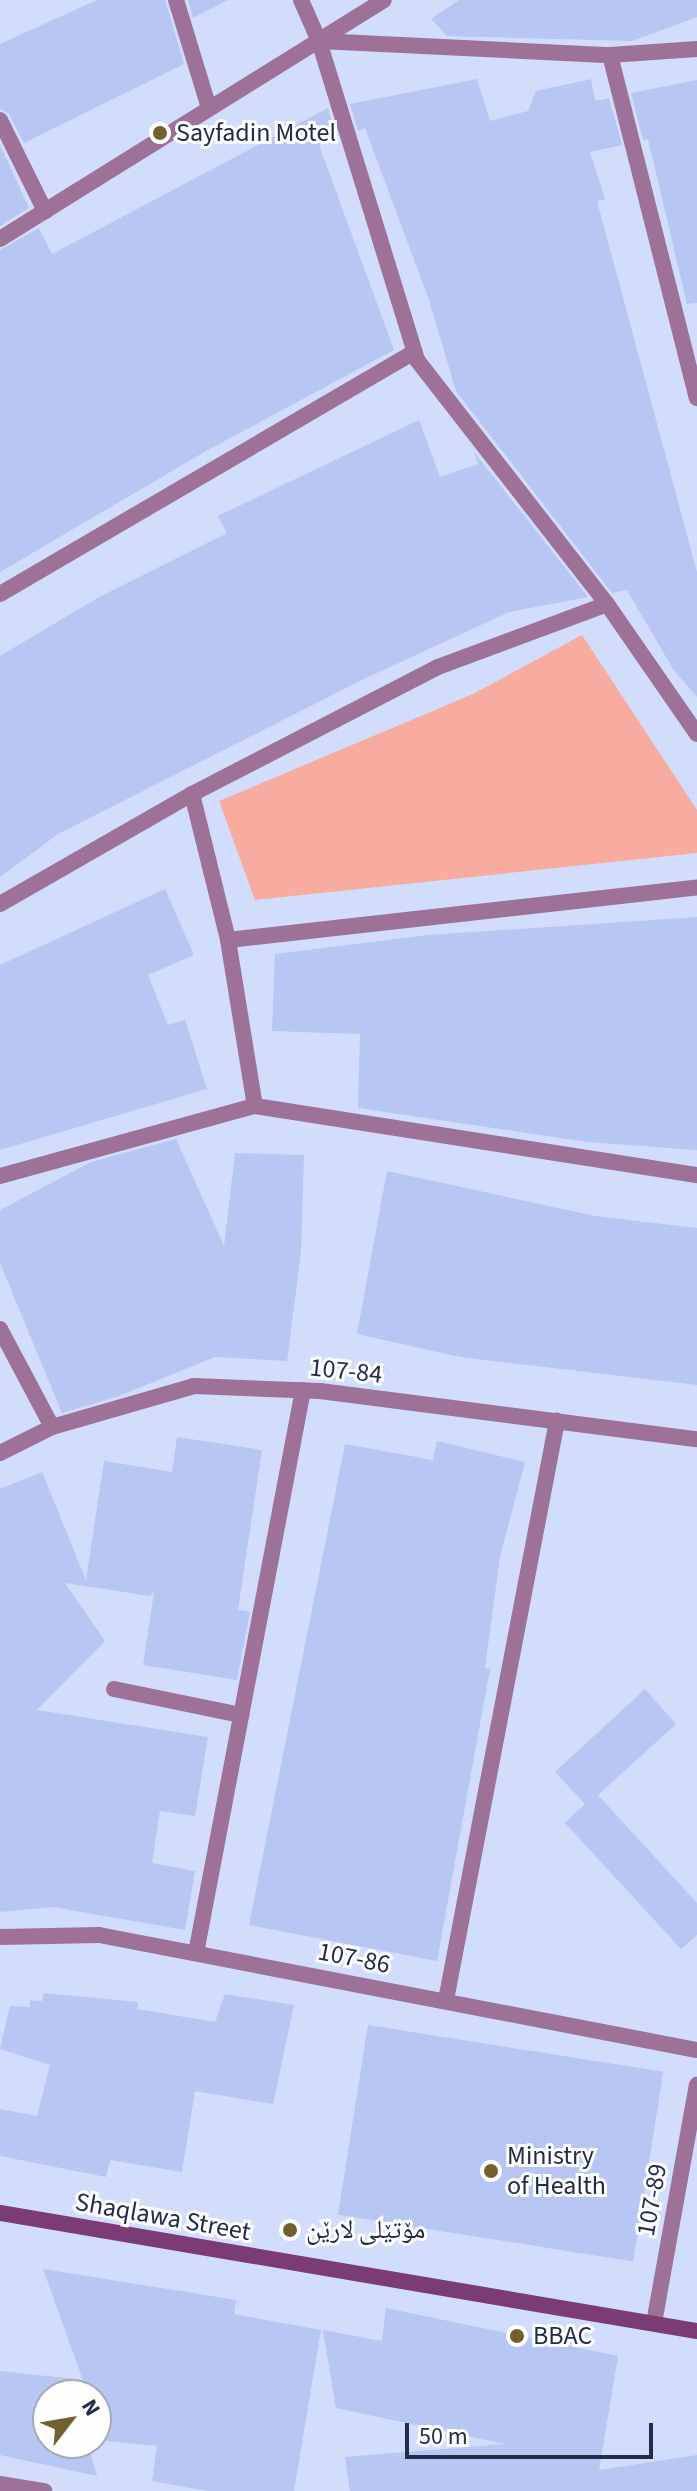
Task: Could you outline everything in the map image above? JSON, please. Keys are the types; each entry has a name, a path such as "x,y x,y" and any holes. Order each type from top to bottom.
{"main road":[{"name":"Shaqlawa Street","path":"0,2213 697,2331"}],"street":[{"path":"176,0 209,108"},
{"path":"301,0 319,41 414,352 607,604 697,734"},
{"path":"0,239 384,0"},
{"path":"319,41 610,55 697,49"},
{"path":"610,55 697,398"},
{"path":"0,120 45,211"},
{"path":"0,594 414,352"},
{"path":"0,904 192,794 438,667 607,604"},
{"path":"192,794 228,940 255,1106"},
{"path":"228,940 697,887"},
{"path":"0,1176 255,1106 697,1175"},
{"path":"0,1329 52,1427"},
{"name":"107-84","path":"0,1453 52,1427 194,1386 303,1390 697,1439"},
{"path":"196,1953 303,1390"},
{"path":"446,2000 557,1421"},
{"path":"114,1689 241,1715"},
{"name":"107-86","path":"0,1937 99,1935 697,2050"},
{"name":"107-89","path":"654,2323 697,2085"},
{"path":"0,2484 44,2491"}],"shaded area":[{"path":"582,635 697,810 697,853 255,900 219,801 473,694"}],"building":[{"path":"97,0 165,0 184,64 24,143 9,114 0,109 0,44"},
{"path":"188,0 228,0 193,18"},
{"path":"459,0 697,0 697,17 632,41 447,36 431,19"},
{"path":"477,79 490,121 528,111 536,91 591,79 595,101 609,98 622,145 590,152 605,199 597,201 697,572 697,697 673,669 627,590 612,593 456,391 428,297 365,128 358,131 350,104"},
{"path":"697,80 697,303 687,304 648,139 643,140 631,93"},
{"path":"328,108 337,138 319,145 394,350 206,451 0,572 0,250 39,228 52,254"},
{"path":"0,145 29,208 0,226"},
{"path":"419,420 440,477 478,464 474,452 588,597 509,612 366,678 58,834 0,877 0,656 103,595 227,533 218,516"},
{"path":"165,889 194,955 148,975 168,1025 185,1020 207,1089 0,1150 0,965"},
{"path":"697,917 697,1150 588,1142 358,1108 360,1034 272,1031 275,954 428,935"},
{"path":"176,1139 224,1246 235,1153 304,1155 301,1252 287,1361 215,1357 119,1396 62,1413 0,1263 0,1210 91,1162"},
{"path":"387,1171 595,1216 697,1228 697,1385 460,1357 357,1334"},
{"path":"177,1437 262,1450 238,1610 250,1612 237,1680 143,1665 154,1592 150,1596 65,1583 105,1641 37,1710 208,1737 195,1816 160,1811 152,1863 195,1871 185,1930 53,1907 0,1912 0,1489 42,1472 86,1580 104,1461 172,1472"},
{"path":"437,1441 525,1462 500,1557 485,1668 490,1669 437,1961 249,1925 345,1444 433,1460"},
{"path":"645,1689 676,1724 598,1795 697,1903 697,1935 681,1949 565,1823 585,1804 555,1772"},
{"path":"44,1993 138,2002 137,2009 215,2022 225,1994 294,2005 273,2104 195,2091 182,2172 110,2160 106,2177 0,2156 0,2109 37,2116 50,2065 0,2049 10,2006 30,2007 30,2000 42,2001"},
{"name":"Ministry of Health","path":"368,2025 663,2072 633,2261 338,2215"},
{"path":"43,2269 236,2300 234,2314 321,2330 294,2491 207,2491 152,2481 157,2446 112,2442 112,2379 83,2379"},
{"path":"386,2308 618,2356 599,2470 697,2455 697,2491 350,2491 345,2457 505,2444 336,2408 323,2330 382,2341"},
{"path":"0,2371 74,2379 32,2379 32,2459 92,2459 97,2476 0,2455"}],"place":[{"name":"Sayfadin Motel","path":"160,133"},
{"name":"Ministry of Health","path":"491,2171"},
{"name":"مۆتێلی لارێن","path":"290,2230"},
{"name":"BBAC","path":"517,2336"}]}
